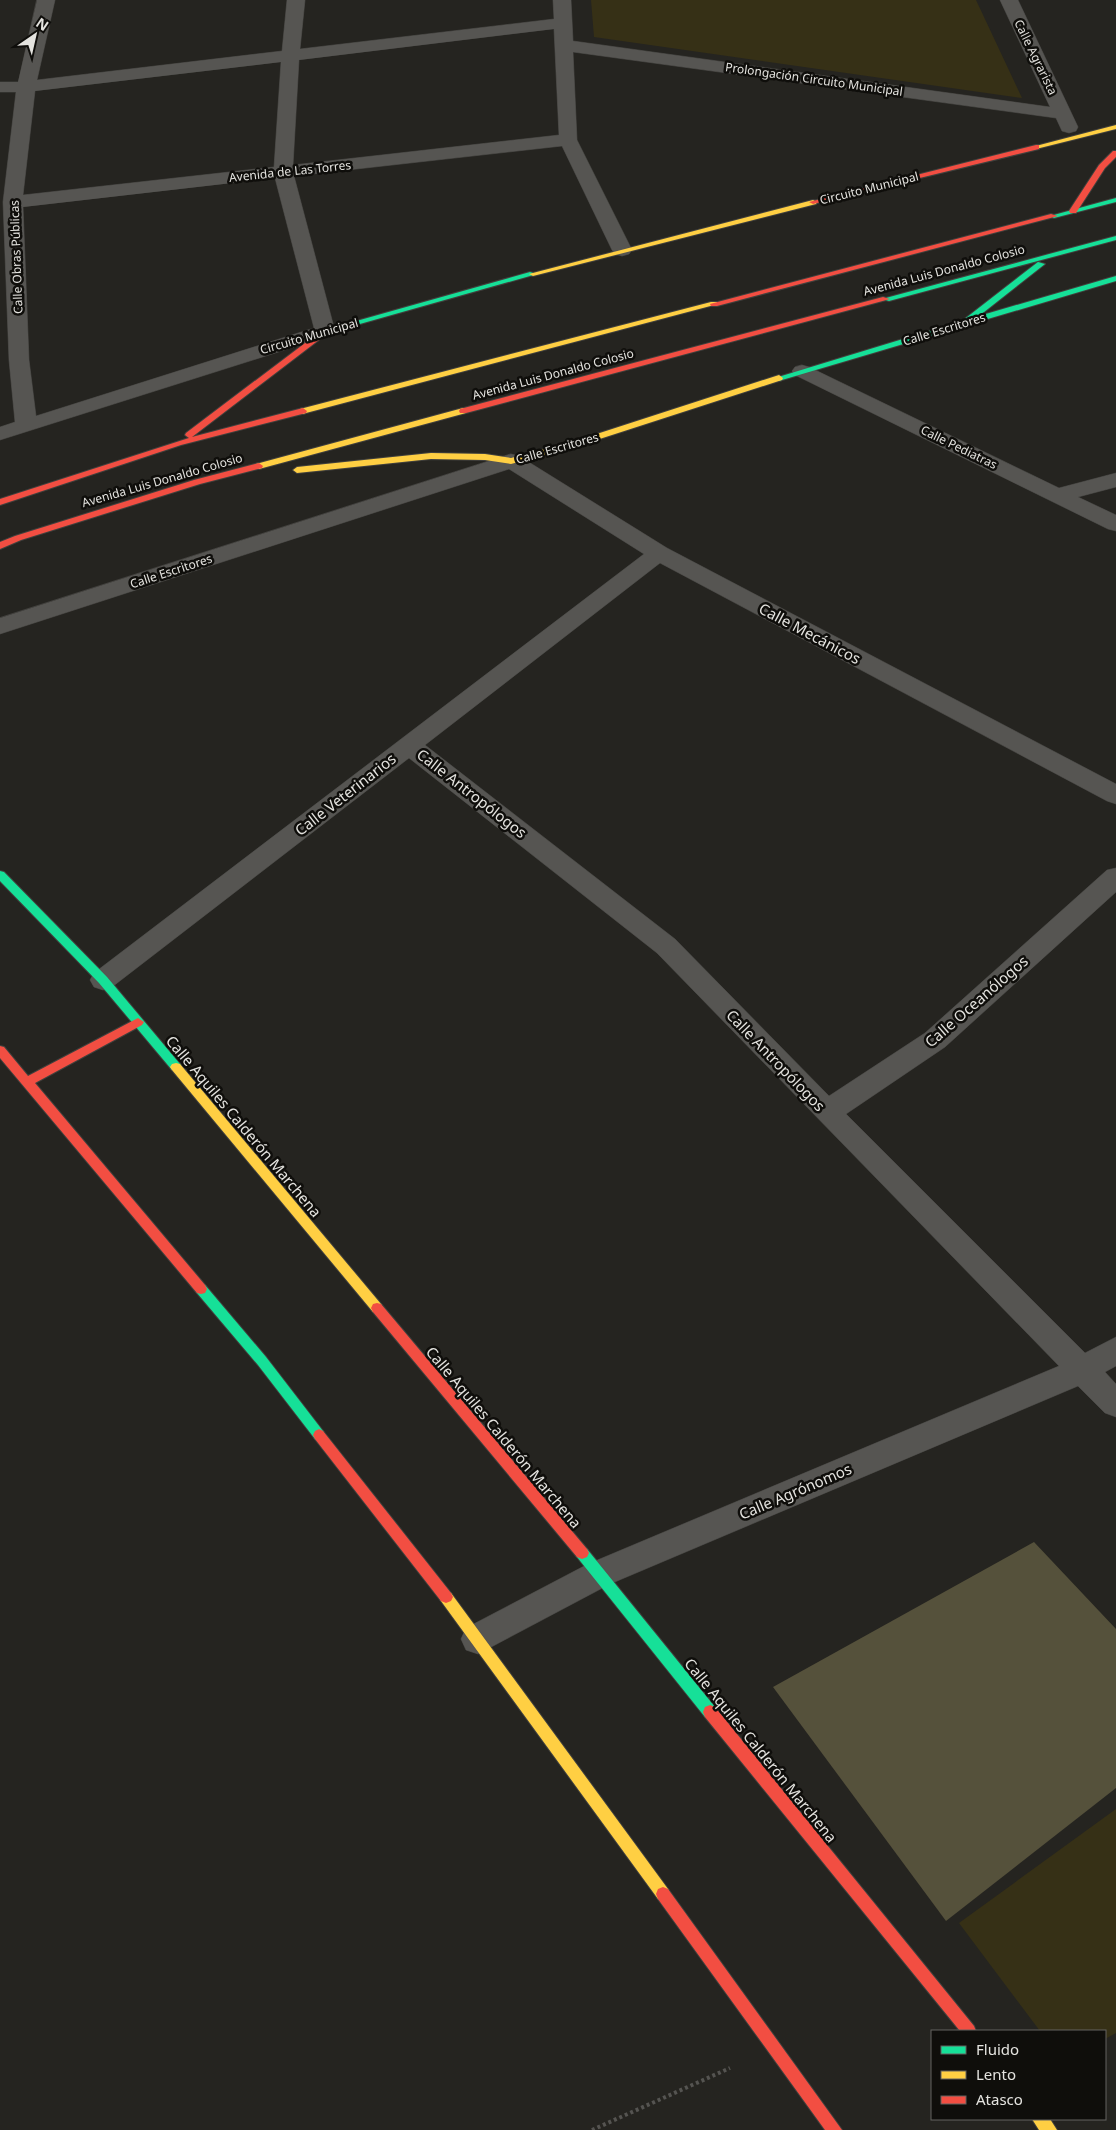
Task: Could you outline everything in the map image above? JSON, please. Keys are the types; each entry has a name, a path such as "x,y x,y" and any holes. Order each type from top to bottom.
{"main road":[{"name":"Circuito Municipal","path":"325,331 622,250 1116,127"},
{"path":"1073,211 1102,167 1116,153"},
{"name":"Avenida Luis Donaldo Colosio","path":"0,502 178,443 1116,200"},
{"name":"Avenida Luis Donaldo Colosio","path":"0,546 18,538 197,482 1116,238"},
{"path":"965,323 1051,256"},
{"name":"Calle Escritores","path":"511,461 575,444 802,371 1116,278"},
{"path":"178,443 325,331"},
{"path":"197,482 374,461 450,455 492,456 511,461"},
{"name":"Calle Aquiles Calderón Marchena","path":"0,875 103,980 598,1574 969,2030"},
{"path":"27,1082 138,1022"},
{"path":"0,1050 262,1361 478,1639 834,2130"},
{"path":"1041,2120 1050,2130"}],"street":[{"name":"Calle Obras Públicas","path":"26,426 19,360 13,202 26,87 46,0"},
{"path":"296,0 290,56 283,172 325,331"},
{"path":"562,0 568,140 622,250"},
{"name":"Calle Agrarista","path":"1008,0 1064,114 1072,138"},
{"path":"0,87 26,87 563,23"},
{"name":"Prolongación Circuito Municipal","path":"564,45 1064,114"},
{"name":"Avenida de Las Torres","path":"13,202 568,140"},
{"name":"Circuito Municipal","path":"0,434 325,331"},
{"name":"Calle Pediatras","path":"802,371 1116,524"},
{"name":"Calle Mecánicos","path":"511,461 659,554 1116,795"},
{"name":"Calle Escritores","path":"0,626 511,461"},
{"path":"1057,495 1116,480"},
{"name":"Calle Veterinarios","path":"103,980 659,554"},
{"name":"Calle Antropólogos","path":"410,745 666,946 826,1112 1080,1370 1116,1404"},
{"name":"Calle Oceanólogos","path":"826,1112 935,1040 1116,877"},
{"name":"Calle Agrónomos","path":"478,1639 598,1574 1080,1370 1116,1350"}],"path":[{"path":"592,2130 774,2049"}],"shaded area":[{"path":"591,0 976,0 1022,98 594,37"},
{"path":"1116,1809 1116,2033 1106,2038 1106,2030 1039,2030 959,1923"}],"building":[{"path":"1034,1542 1116,1629 1116,1788 946,1921 773,1687"}],"traffic: fast":[{"path":"1054,216 1116,200"},
{"path":"886,299 1116,238"},
{"path":"965,323 1041,264"},
{"path":"325,331 533,274"},
{"path":"779,378 1116,278"},
{"path":"0,875 103,980 176,1067"},
{"path":"201,1289 262,1361 319,1435"},
{"path":"582,1553 710,1712"}],"traffic: slow":[{"path":"1036,147 1116,127"},
{"path":"533,274 813,202"},
{"path":"303,411 714,304"},
{"path":"511,461 575,444 779,378"},
{"path":"259,466 463,411"},
{"path":"297,470 377,460 431,456 485,457 511,461"},
{"path":"176,1067 377,1308"},
{"path":"446,1597 663,1894"},
{"path":"1041,2120 1049,2130"}],"traffic: jam":[{"path":"813,202 1036,147"},
{"path":"1073,211 1102,167 1116,153"},
{"path":"714,304 1054,216"},
{"path":"463,411 886,299"},
{"path":"189,435 325,331"},
{"path":"0,502 178,443 303,411"},
{"path":"0,546 18,538 197,482 259,466"},
{"path":"27,1082 138,1022"},
{"path":"0,1050 201,1289"},
{"path":"377,1308 582,1553"},
{"path":"319,1435 446,1597"},
{"path":"710,1712 968,2030"},
{"path":"663,1894 834,2130"}]}
